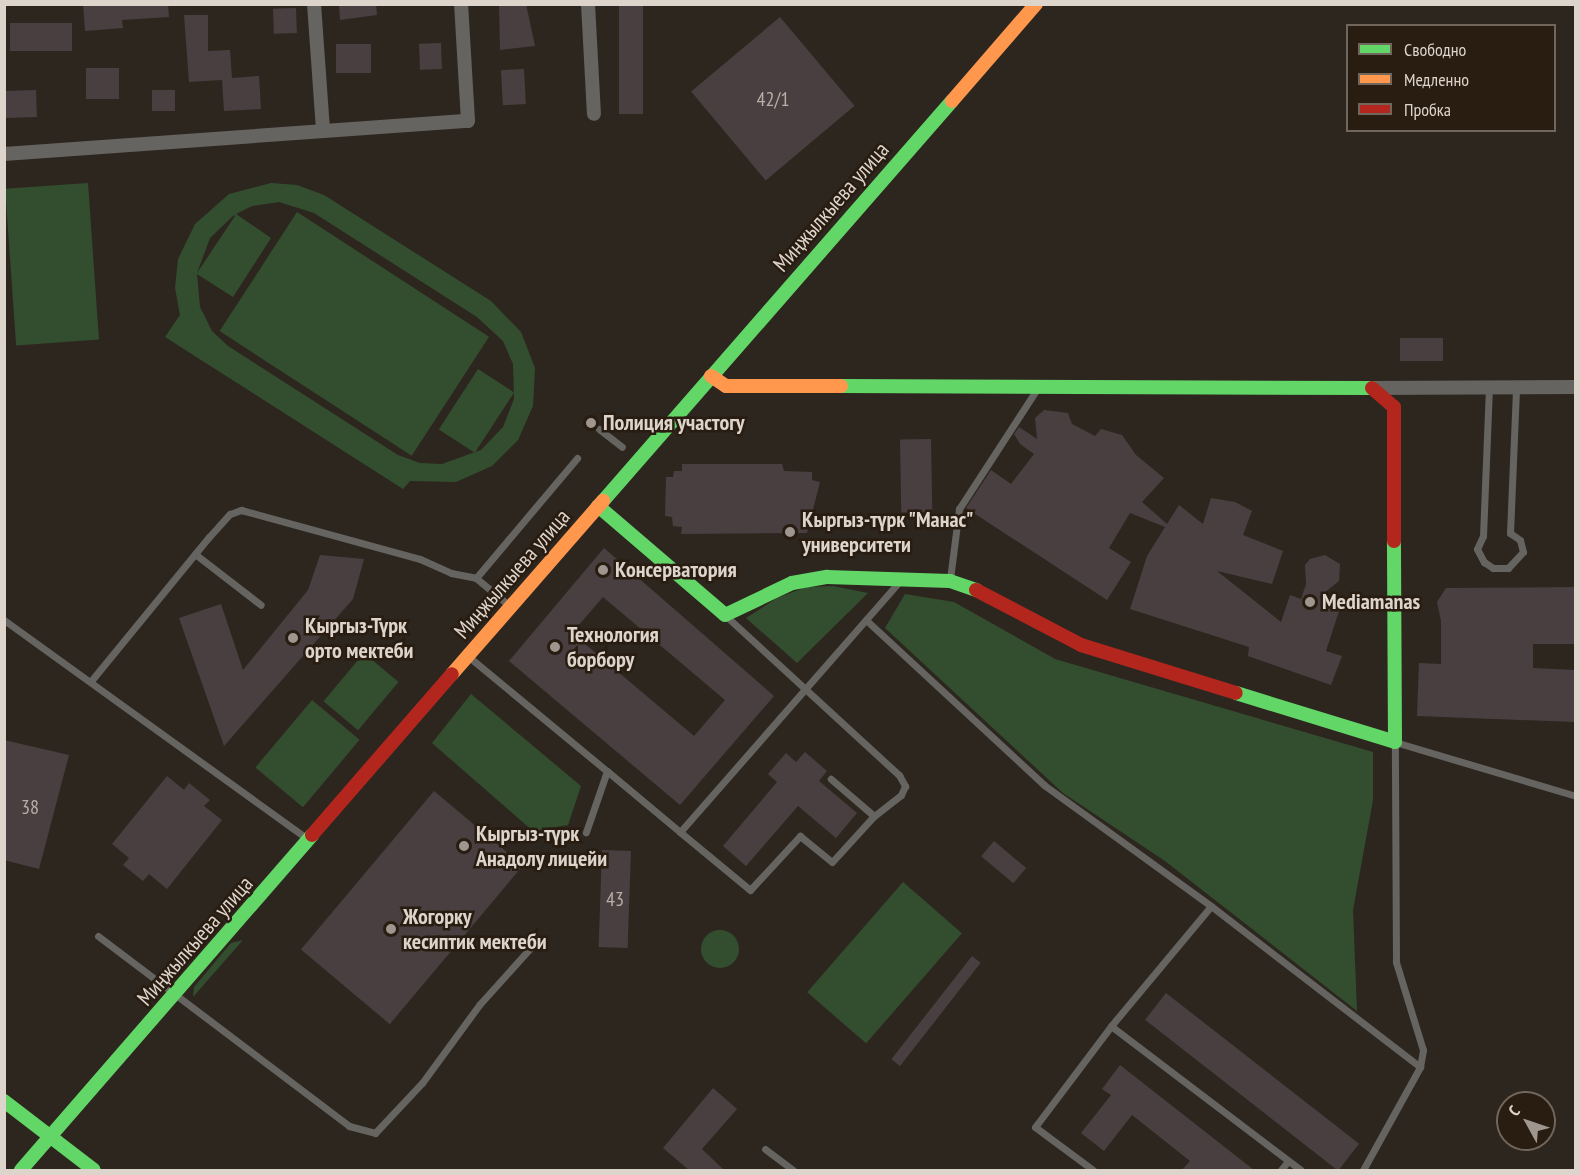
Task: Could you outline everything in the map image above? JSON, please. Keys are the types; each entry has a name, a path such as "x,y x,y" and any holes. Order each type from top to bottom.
{"street":[{"path":"314,4 323,131"},
{"path":"4,154 468,121 460,4"},
{"path":"588,4 594,114"},
{"name":"Миңжылкыева улица","path":"21,1170 175,996 1036,4"},
{"path":"598,506 725,615 804,581 827,577 899,582 950,582 969,587 1081,645 1395,742 1394,406 1375,388 726,386 711,376"},
{"path":"1357,388 1575,387"},
{"path":"4,1101 94,1170"}],"lane":[{"path":"950,582 959,509 1039,386"},
{"path":"1489,387 1483,536 1477,549 1484,562 1493,568 1508,568 1523,552 1520,540 1510,533 1516,387"},
{"path":"599,429 622,447"},
{"path":"476,578 577,458"},
{"path":"91,681 223,521 241,510 420,559 451,573 476,578 511,607"},
{"path":"195,554 261,605"},
{"path":"680,832 899,582"},
{"path":"468,657 750,890 800,836 832,862 874,816 901,795 905,786 899,775 725,615"},
{"path":"4,620 310,840"},
{"path":"866,620 1044,785 1211,906 1420,1067"},
{"path":"1363,1170 1420,1067 1423,1050 1396,962 1395,742 1575,796"},
{"path":"586,832 607,771"},
{"path":"831,779 874,816"},
{"path":"1093,1170 1035,1127 1111,1026 1211,906"},
{"path":"98,936 349,1126 375,1133 422,1083 479,1005 533,945"},
{"path":"1111,1026 1301,1170"},
{"path":"765,1149 794,1170"},
{"path":"1281,1170 1288,1161"}],"green space":[{"path":"88,183 99,340 16,345 5,189"},
{"path":"271,183 297,185 324,195 491,301 521,332 535,368 533,406 518,440 492,466 456,482 410,481 403,489 165,337 180,315 175,288 178,259 195,224 229,194","holes":["279,202 314,213 477,317 503,341 513,364 514,399 503,427 481,450 442,464 420,463 398,455 228,346 212,331 200,307 197,274 233,297 271,238 236,214 252,206","235,216 197,273 210,238"]},
{"path":"297,212 489,337 412,456 220,331"},
{"path":"478,369 514,392 475,453 439,429"},
{"path":"833,586 868,593 797,663 746,618 777,598 806,587"},
{"path":"905,594 954,602 1055,659 1373,752 1373,800 1353,910 1357,1011 1165,861 1063,793 885,628"},
{"path":"364,653 398,682 358,730 324,701"},
{"path":"471,694 581,786 568,825 533,831 432,743"},
{"path":"312,700 359,740 303,807 255,767"},
{"path":"903,882 962,933 866,1043 807,992"},
{"path":"720,930 733,936 739,949 733,962 720,968 707,962 701,949 707,936"},
{"path":"243,940 193,997 194,987 231,943"}],"building":[{"path":"83,4 168,4 169,17 122,20 123,28 85,31"},
{"path":"339,4 376,4 377,15 340,20"},
{"path":"499,4 526,4 535,46 500,50"},
{"path":"619,4 643,4 643,114 619,114"},
{"path":"296,8 297,33 274,34 273,9"},
{"path":"184,15 208,15 208,51 230,50 232,78 259,76 261,109 224,111 222,80 189,82"},
{"path":"780,17 855,106 766,180 691,92"},
{"path":"10,23 72,23 72,51 10,51"},
{"path":"441,43 442,69 420,70 419,44"},
{"path":"336,44 371,44 371,73 336,73"},
{"path":"86,68 119,68 119,99 86,99"},
{"path":"524,69 526,104 503,105 501,70"},
{"path":"36,90 37,117 5,118 4,91"},
{"path":"152,90 175,90 175,111 152,111"},
{"path":"1400,338 1443,338 1443,361 1400,361"},
{"path":"1044,410 1068,413 1072,424 1095,436 1101,429 1122,435 1136,455 1164,478 1142,502 1167,524 1179,505 1203,524 1211,498 1235,502 1252,511 1243,535 1283,551 1272,584 1217,571 1281,622 1290,595 1301,599 1306,584 1305,565 1310,559 1325,555 1340,564 1339,581 1319,597 1341,605 1326,651 1342,656 1331,685 1248,656 1249,647 1130,609 1147,556 1165,527 1130,513 1109,548 1131,562 1107,600 966,508 991,470 1011,484 1034,454 1020,444 1014,434 1019,427 1037,439 1035,418"},
{"path":"931,439 932,512 901,513 900,440"},
{"path":"682,464 782,464 784,471 812,472 812,480 820,482 807,533 681,534 682,527 673,526 672,517 665,516 666,477 673,477 674,471 682,471"},
{"name":"Технология борбору","path":"604,548 774,696 680,805 509,661","holes":["603,597 725,700 694,736 572,633"]},
{"path":"320,555 364,559 353,599 224,746 179,618 221,604 243,670 308,590"},
{"path":"1575,587 1575,644 1533,644 1533,668 1575,670 1575,722 1417,716 1419,663 1441,664 1441,621 1437,602 1446,588"},
{"path":"4,740 69,755 39,869 4,860"},
{"path":"805,752 827,771 819,781 857,813 836,838 798,806 746,866 723,846 777,782 768,774 786,753 796,762"},
{"path":"167,776 184,790 189,783 210,800 204,806 222,820 167,889 149,874 143,881 123,865 129,858 112,844"},
{"name":"Жогорку кесиптик мектеби","path":"434,791 523,866 390,1024 301,950"},
{"path":"994,841 1026,868 1013,883 981,856"},
{"path":"602,850 631,851 628,948 599,947"},
{"path":"972,956 981,963 900,1066 891,1059"},
{"path":"1166,993 1359,1144 1337,1170 1145,1020"},
{"path":"1120,1065 1254,1170 1182,1170 1190,1161 1132,1115 1104,1151 1081,1133 1111,1095 1102,1089"},
{"path":"713,1088 737,1109 702,1149 724,1170 689,1170 663,1148"}],"traffic: fast":[{"path":"603,501 952,101"},
{"path":"841,386 1372,388"},
{"path":"598,506 725,615 792,583 827,577 950,581 976,590"},
{"path":"1236,693 1395,742 1394,541"},
{"path":"21,1170 312,835"},
{"path":"4,1101 94,1170"}],"traffic: slow":[{"path":"952,101 1036,4"},
{"path":"711,376 726,386 841,386"},
{"path":"452,674 603,501"}],"traffic: jam":[{"path":"1372,388 1394,407 1394,541"},
{"path":"976,590 1081,645 1236,693"},
{"path":"312,835 452,674"}],"place":[{"name":"Полиция участогу","path":"591,423"},
{"name":"Кыргыз-түрк \"Манас\" университети","path":"790,532"},
{"name":"Консерватория","path":"603,570"},
{"name":"Mediamanas","path":"1310,602"},
{"name":"Кыргыз-Түрк орто мектеби","path":"293,638"},
{"name":"Технология борбору","path":"555,647"},
{"name":"Кыргыз-түрк Анадолу лицейи","path":"464,846"},
{"name":"Жогорку кесиптик мектеби","path":"391,929"}]}
